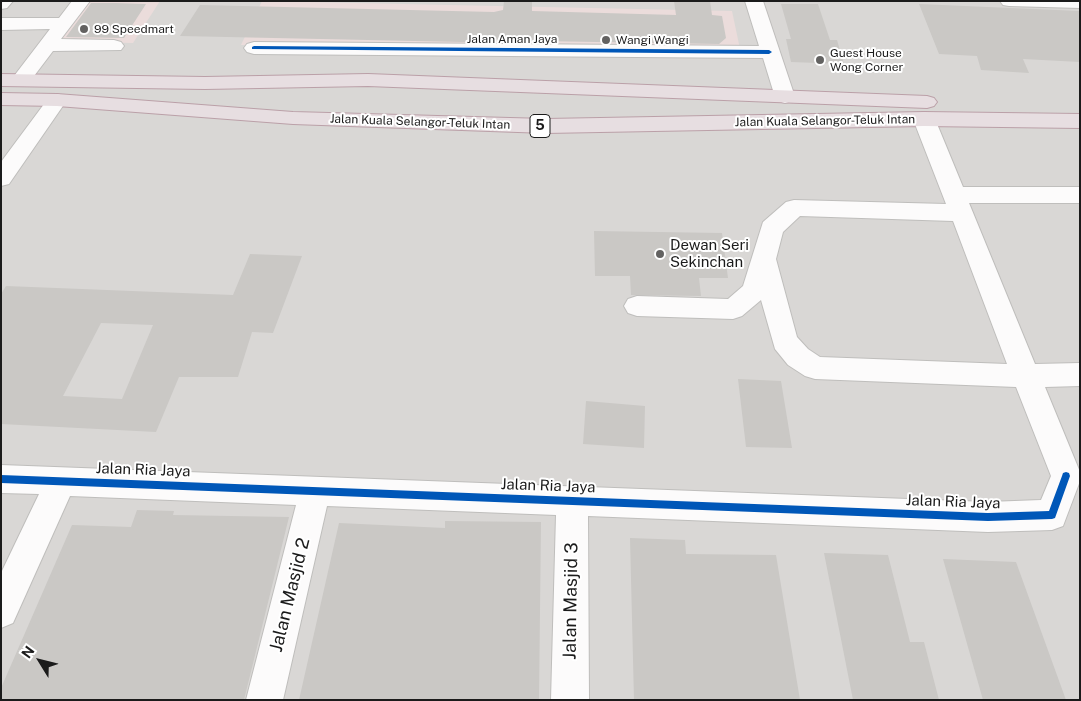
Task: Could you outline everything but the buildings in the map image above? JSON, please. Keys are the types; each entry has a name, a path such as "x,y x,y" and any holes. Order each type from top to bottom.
{"highway":[{"name":"Jalan Kuala Selangor-Teluk Intan","path":"11,80 205,83 368,80 914,102 1080,103"},
{"path":"546,126 385,116 369,109 364,100 373,93 388,87 550,88"},
{"name":"Jalan Kuala Selangor-Teluk Intan","path":"1,99 57,100 293,118 546,126 924,119 1080,121"}],"street":[{"path":"11,80 46,45 81,1"},
{"path":"754,1 769,52 786,97"},
{"path":"1009,1 1080,3"},
{"path":"1,24 63,23"},
{"path":"46,45 114,46"},
{"name":"Jalan Aman Jaya","path":"254,48 769,52"},
{"path":"1,179 10,155 57,100"},
{"path":"924,119 1026,376 1073,477"},
{"path":"637,306 733,309 755,291 772,228 794,208 958,204 1080,195"},
{"path":"764,258 785,340 798,357 815,368 1026,376 1080,374"},
{"name":"Jalan Ria Jaya","path":"1,479 988,517 1052,515 1073,477"},
{"path":"1,611 61,481"},
{"name":"Jalan Masjid 2","path":"264,700 315,490"},
{"name":"Jalan Masjid 3","path":"570,700 572,501"}],"shaded area":[{"path":"1,1 1080,1 1080,700 1,700"},
{"path":"87,1 160,1 133,43 56,41"},
{"path":"262,1 732,11 740,49 241,45"}],"cycle path":[{"path":"254,48 769,52"},
{"path":"1,479 988,517 1052,515 1066,476"}],"place":[{"name":"99 Speedmart","path":"84,29"},
{"name":"Wangi Wangi","path":"606,40"},
{"name":"Guest House Wong Corner","path":"820,60"},
{"name":"Dewan Seri Sekinchan","path":"660,254"}]}
